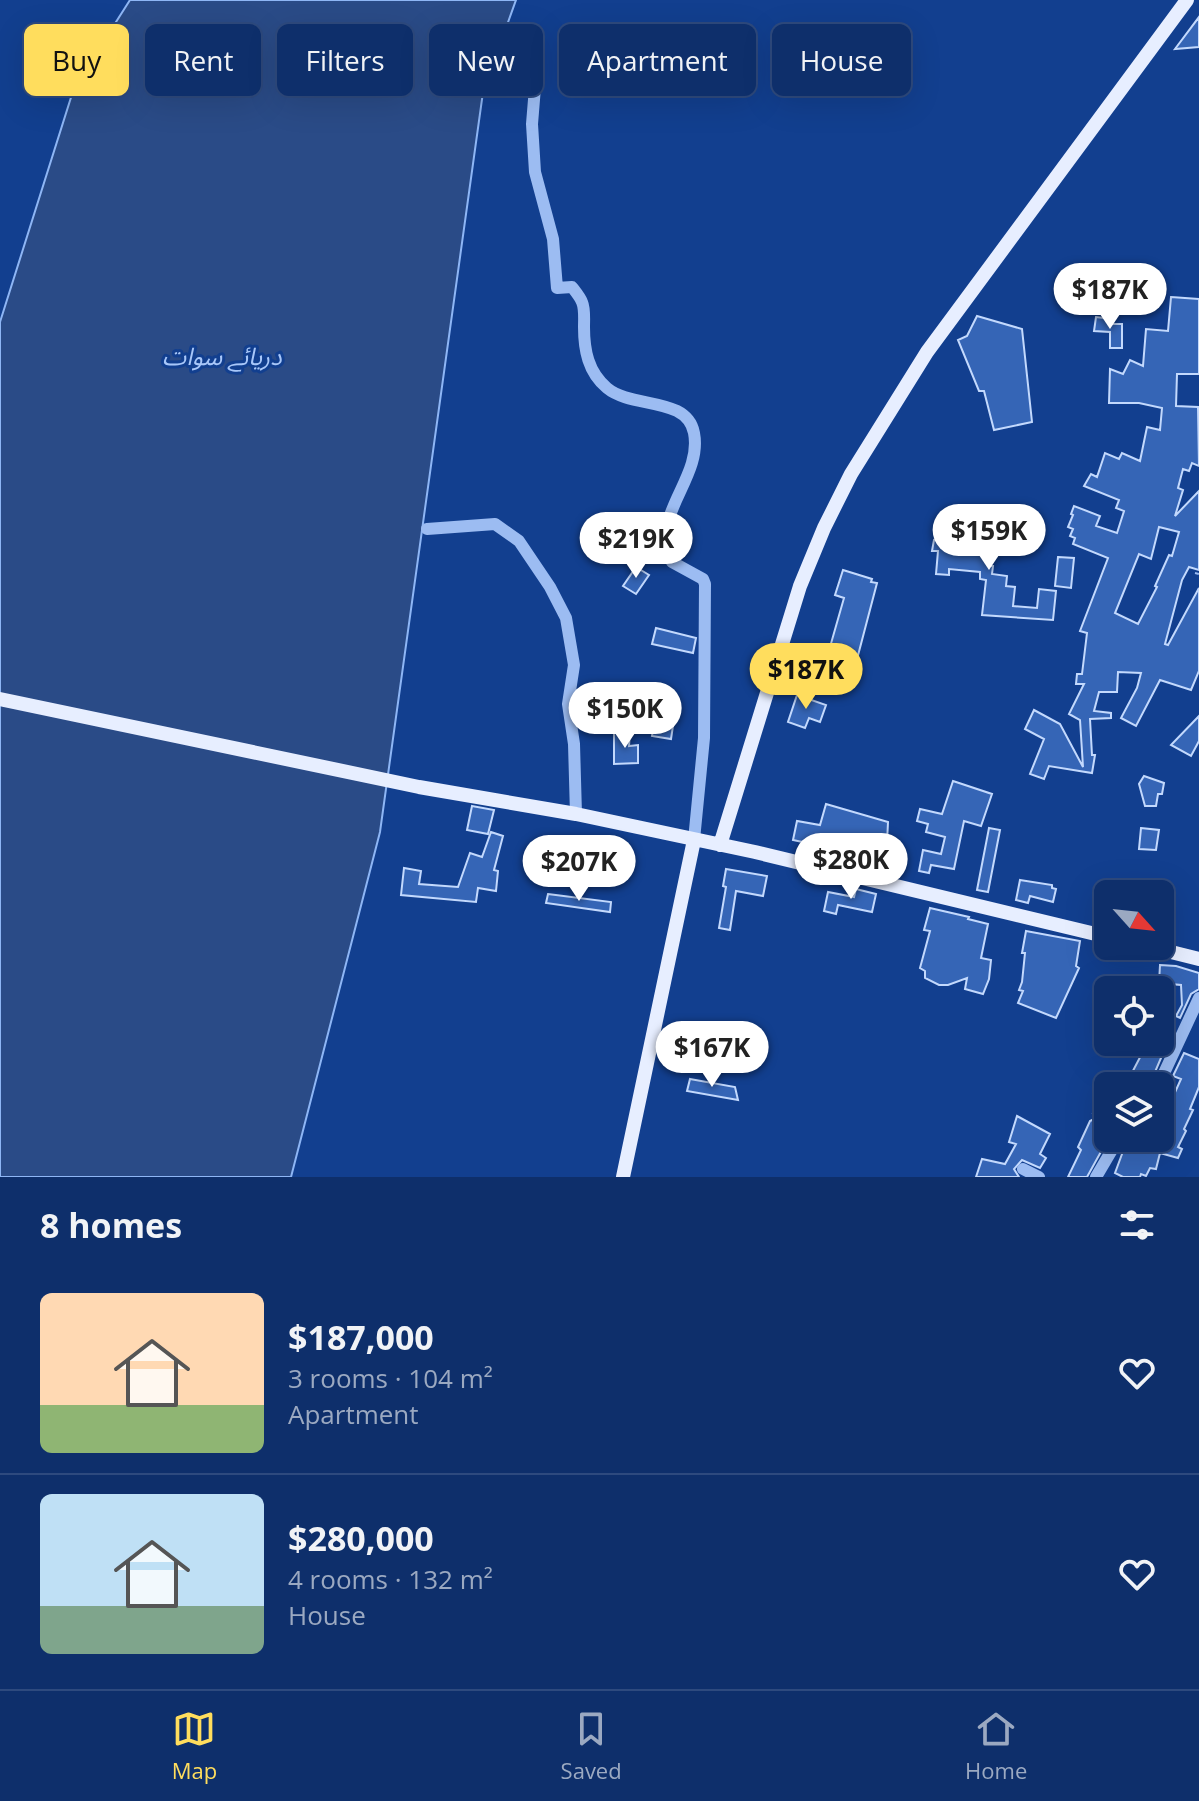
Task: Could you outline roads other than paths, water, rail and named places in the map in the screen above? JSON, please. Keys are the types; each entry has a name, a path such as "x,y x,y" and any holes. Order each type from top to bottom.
{"main road":[{"path":"720,845 800,586 851,474 927,352 1187,0"},
{"path":"0,699 419,787 576,814 1094,934"},
{"path":"623,1177 694,840"},
{"path":"1174,953 1199,959"}],"street":[{"path":"534,96 532,124 535,172 553,239 557,288 572,287 582,302 584,349 588,361 597,378 619,397 677,410 687,416 694,433 694,454 685,484 668,517 665,542 672,562 703,579 705,584 704,738 694,840"},
{"path":"427,529 495,524 519,541 550,587 566,618 574,665 568,704 574,744 576,814"},
{"path":"1165,1072 1199,998"},
{"path":"1096,1177 1111,1152"},
{"path":"1023,1169 1039,1177"}],"water":[{"name":"دریائے سوات","path":"130,0 516,0 507,24 429,24 429,96 482,96 380,832 291,1177 0,1177 0,322 71,96 129,96 129,24 115,24"}]}
